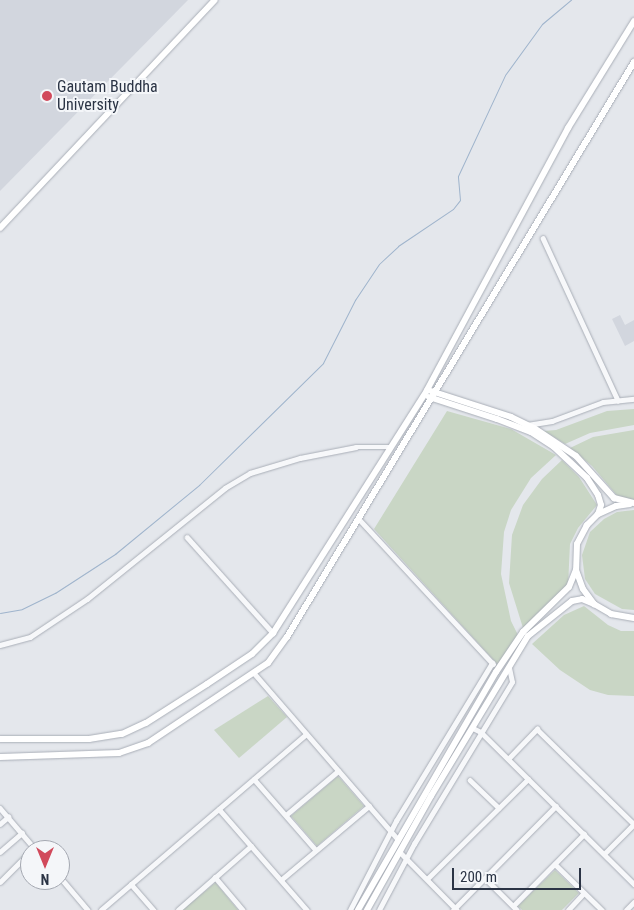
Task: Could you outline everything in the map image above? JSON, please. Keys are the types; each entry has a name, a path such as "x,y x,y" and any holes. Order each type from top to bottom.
{"main road":[{"path":"0,228 215,0"},
{"path":"0,739 89,739 122,734 146,723 252,654 272,633 391,447 429,394 568,128 634,21"},
{"path":"0,757 120,753 148,743 268,663 287,637 429,394 634,62"},
{"path":"429,394 528,425 557,441 576,456 614,498 634,503"},
{"path":"429,394 531,432 554,447 587,478 598,495 601,505 598,514"},
{"path":"594,604 582,589 576,570 577,544 587,526 598,514 616,506 634,503"},
{"path":"358,910 498,669 524,632 569,587 576,570"},
{"path":"367,910 508,667 528,636 560,608 572,601 582,599 611,614 634,618"}],"street":[{"path":"543,238 618,400"},
{"path":"528,425 552,421 603,402 634,399"},
{"path":"0,645 30,637 87,598 225,488 250,473 300,458 356,447 391,447"},
{"path":"358,518 498,669"},
{"path":"187,537 272,633"},
{"path":"350,910 390,831 492,663"},
{"path":"379,910 406,859 512,682 508,667"},
{"path":"254,673 398,839"},
{"path":"473,728 481,732 508,758 634,884"},
{"path":"508,758 537,729 634,824 604,854"},
{"path":"101,910 306,734"},
{"path":"286,815 338,771"},
{"path":"254,779 316,850"},
{"path":"427,879 528,779"},
{"path":"470,780 498,808"},
{"path":"281,880 369,806"},
{"path":"400,852 455,909 556,806"},
{"path":"0,808 27,840"},
{"path":"219,809 306,910"},
{"path":"0,824 8,817"},
{"path":"0,852 22,833"},
{"path":"484,878 515,908 584,834"},
{"path":"178,910 251,846"},
{"path":"0,882 20,863"},
{"path":"555,864 602,910"},
{"path":"215,877 244,910"},
{"path":"131,884 154,910"},
{"path":"70,889 88,910"},
{"path":"568,910 584,893"},
{"path":"626,910 634,902"}],"shaded area":[{"name":"Gautam Buddha University","path":"0,0 188,0 0,191"},
{"path":"620,315 625,325 634,320 634,341 625,346 612,319"}],"green space":[{"path":"634,409 634,425 590,433 565,444 544,431 556,430 607,411"},
{"path":"447,411 511,429 556,455 531,478 511,510 504,532 501,574 511,621 518,635 498,665 374,529"},
{"path":"634,430 634,500 619,498 592,466 570,448 593,437"},
{"path":"562,460 579,477 597,505 578,528 570,544 568,586 523,628 509,583 512,535 523,505 542,479"},
{"path":"634,510 634,610 622,609 595,594 585,579 582,555 590,532 604,519 617,512"},
{"path":"584,606 608,625 621,631 634,631 634,696 608,695 590,690 560,670 532,644 564,615"},
{"path":"268,696 287,717 239,758 214,730"},
{"path":"338,776 364,806 317,846 291,816"},
{"path":"555,870 579,893 562,910 522,910 518,906"},
{"path":"215,883 238,910 182,910"}],"waterway":[{"path":"0,613 22,609 55,593 115,554 199,485 323,363 355,300 379,264 398,246 453,209 460,200 458,176 505,75 542,24 571,0"}],"place":[{"name":"Gautam Buddha University","path":"47,96"}]}
